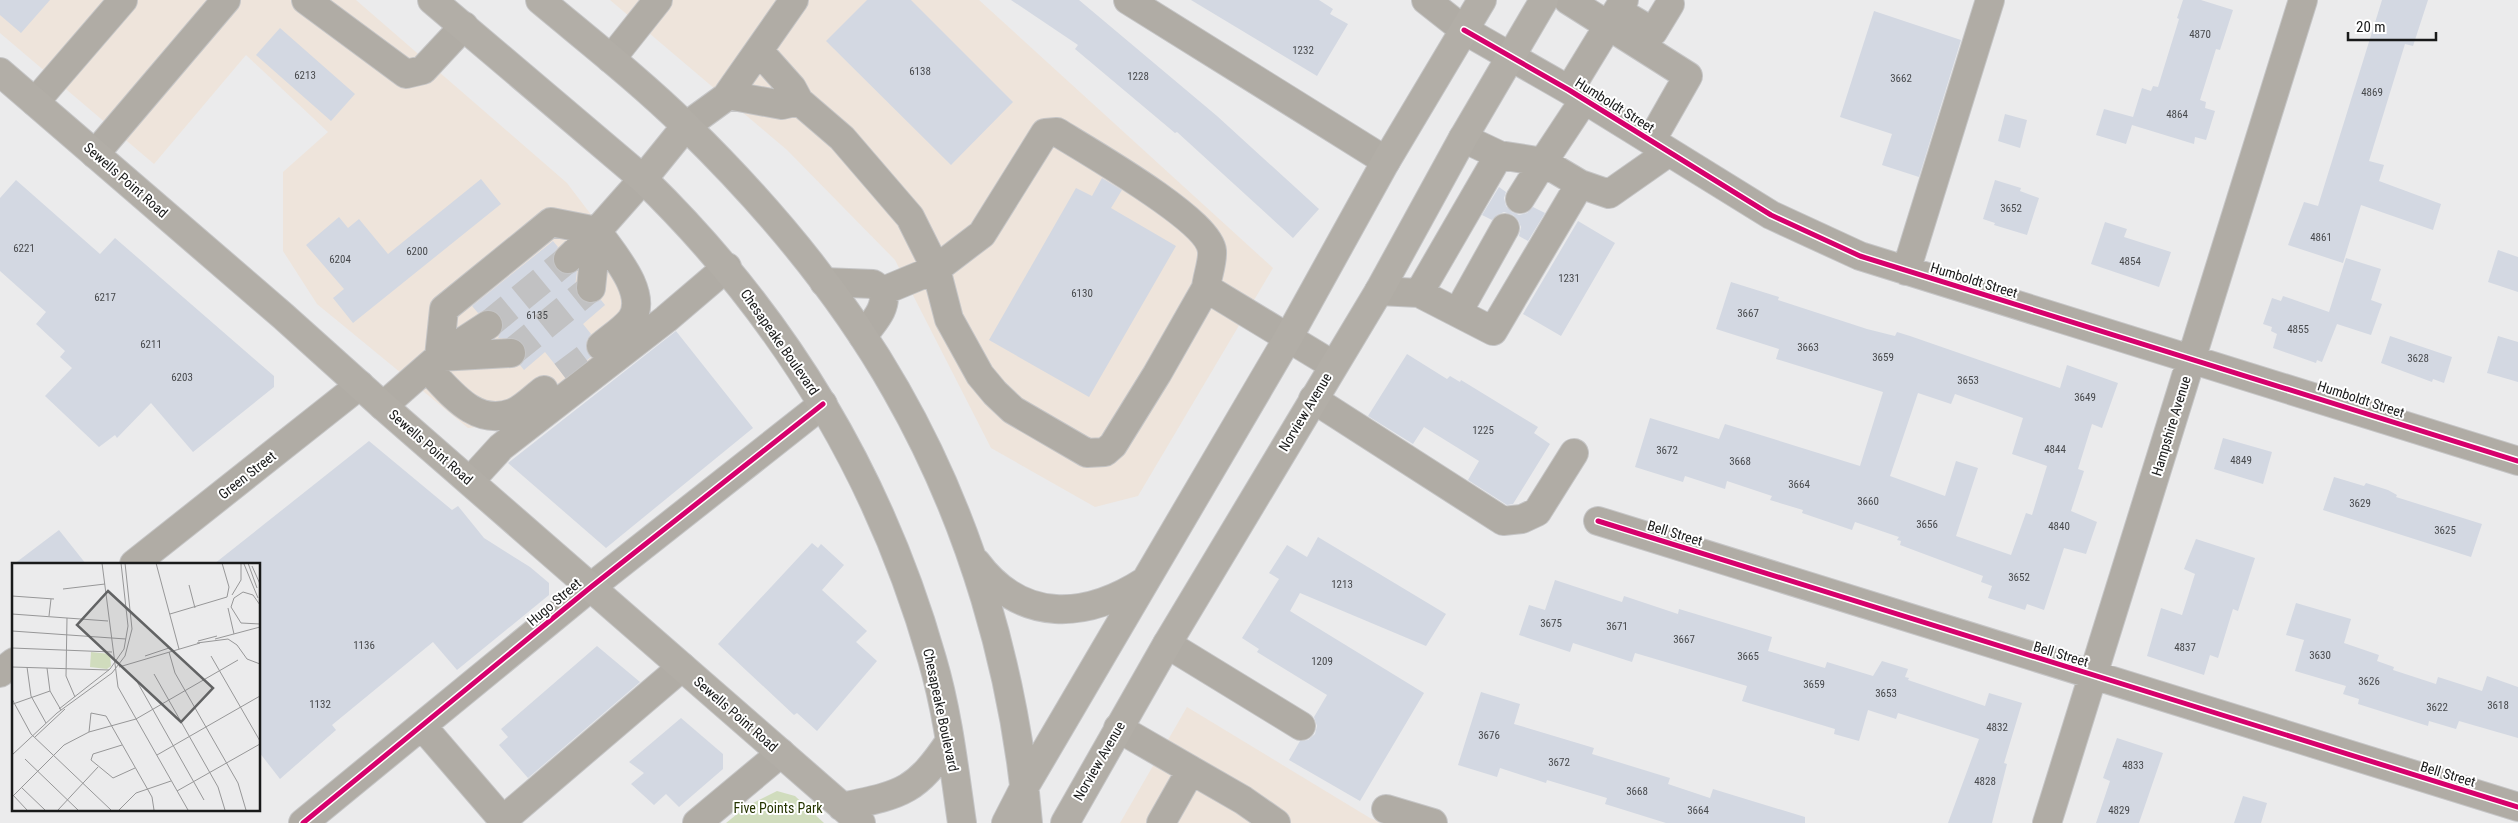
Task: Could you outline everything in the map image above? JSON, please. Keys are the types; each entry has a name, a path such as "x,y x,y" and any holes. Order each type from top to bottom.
{"main road":[{"name":"Chesapeake Boulevard","path":"432,0 643,179 727,267 776,331 823,404 869,489 902,566 933,660 950,741 962,823"},
{"path":"540,0 611,59 686,126 757,199 824,282 862,336 896,390 940,476 970,554 995,635 1014,720 1025,786 1028,823"},
{"path":"1006,823 1025,786 1288,338 1386,161 1482,0"},
{"name":"Norview Avenue","path":"1065,823 1167,644 1379,291 1463,138 1544,0"},
{"name":"Sewells Point Road","path":"0,72 283,316 360,386 852,815"},
{"path":"643,179 686,126"},
{"path":"970,554 994,584 1017,599 1038,607 1069,610 1098,605 1121,597 1147,580"},
{"path":"852,815 914,785 932,768 950,741"}],"street":[{"path":"35,102 123,0"},
{"path":"95,154 226,0"},
{"path":"306,0 406,74 423,70 464,26"},
{"path":"611,59 658,0"},
{"path":"686,126 728,95 794,0"},
{"path":"1128,0 1386,161"},
{"name":"Humboldt Street","path":"1426,0 1464,30 1800,230 1860,256 2518,461"},
{"path":"1568,0 1612,9 1653,32 1670,4"},
{"path":"1906,271 1990,0"},
{"name":"Hampshire Avenue","path":"2047,823 2303,0"},
{"path":"1520,200 1543,162 1576,95 1612,9"},
{"path":"1463,138 1500,155 1543,162 1580,184 1609,194 1660,146 1688,76 1612,9"},
{"path":"758,51 792,88 799,101 842,138 910,217 936,269 948,319 980,375 1013,410 1088,454 1105,452 1113,445 1157,374 1206,288 1212,251 1206,236 1147,188 1057,132 1045,133 982,234 936,269 883,291"},
{"path":"728,95 782,105 799,101"},
{"path":"1419,293 1500,155"},
{"path":"568,259 597,231 643,179"},
{"path":"1379,291 1419,293 1493,331 1580,184"},
{"path":"564,375 513,412 490,416 468,410 433,362 444,309 551,222 597,231 632,282 637,302 631,320 601,346"},
{"path":"1458,312 1505,228"},
{"path":"591,288 597,231"},
{"path":"470,481 501,447 666,319 727,267"},
{"path":"824,282 873,284 883,291 884,302 882,310 862,336"},
{"path":"1206,288 1333,365"},
{"path":"383,406 433,362 488,325"},
{"path":"433,362 511,353"},
{"name":"Green Street","path":"137,563 164,555 360,386"},
{"path":"1314,399 1503,521 1522,520 1536,512 1574,454"},
{"name":"Hugo Street","path":"303,823 591,587 823,404"},
{"name":"Bell Street","path":"1598,521 2518,807"},
{"path":"1167,644 1301,726"},
{"path":"0,673 12,664"},
{"path":"422,726 504,822 682,666"},
{"path":"1118,728 1243,800 1276,823"},
{"path":"697,823 781,753"},
{"path":"1160,823 1191,770"},
{"path":"1386,809 1433,823"}],"shaded area":[{"path":"0,0 356,0 567,183 649,291 650,312 615,350 515,423 468,428 317,304 283,251 283,172 328,132 246,55 154,164 0,33"},
{"path":"610,0 979,0 1273,268 1138,496 1095,507 991,448 895,260 787,150"},
{"path":"1187,707 1370,818 1383,823 1120,823"}],"green space":[{"name":"Five Points Park","path":"777,791 795,796 824,823 726,823 747,806"}],"building":[{"path":"0,0 50,0 21,33 0,15"},
{"path":"867,0 911,0 1013,102 951,165 826,41"},
{"path":"1011,0 1079,0 1217,116 1319,209 1293,238 1177,132 1175,133 1075,49 1078,45"},
{"path":"1191,0 1319,0 1333,9 1330,14 1348,24 1317,76"},
{"path":"2183,0 2201,0 2233,10 2220,50 2216,49 2200,100 2206,102 2205,108 2215,111 2206,140 2195,137 2194,144 2132,125 2126,144 2096,135 2104,109 2133,117 2142,88 2151,91 2153,86 2158,87"},
{"path":"2382,0 2428,0 2413,46 2405,44 2369,161 2384,165 2379,181 2441,204 2433,230 2361,205 2343,263 2288,245 2304,202 2318,206"},
{"path":"1874,11 1961,40 1919,177 1882,165 1892,134 1840,117"},
{"path":"280,28 355,94 331,121 256,55"},
{"path":"2005,114 2027,120 2020,148 1998,141"},
{"path":"1102,178 1122,190 1111,208 1176,246 1089,397 989,340 1076,188 1092,196"},
{"path":"481,179 501,204 353,323 333,298 344,289 306,245 339,217 348,228 359,219 388,254"},
{"path":"16,180 100,254 115,238 274,376 274,387 193,452 151,403 117,438 115,435 99,447 45,396 72,368 60,357 65,351 36,324 46,312 0,271 0,198"},
{"path":"1995,180 2021,188 2020,191 2039,198 2027,235 1994,225 1995,223 1983,219"},
{"path":"1499,187 1506,192 1504,198 1506,206 1512,212 1519,215 1527,213 1533,207 1545,213 1528,241 1519,236 1521,227 1513,215 1504,212 1492,220 1482,215"},
{"path":"1578,221 1615,243 1561,336 1523,314"},
{"path":"2105,222 2127,229 2124,237 2171,252 2159,287 2091,264"},
{"path":"553,241 558,247 553,255 553,263 556,269 564,274 577,271 575,287 577,295 581,300 590,304 601,300 605,305 583,324 591,334 587,340 586,348 591,357 565,377 545,352 524,370 520,365 527,353 524,344 518,339 498,338 504,325 501,316 495,311 488,309 478,313 472,306"},
{"path":"2498,250 2518,257 2518,292 2488,282"},
{"path":"2346,258 2381,269 2371,300 2382,304 2371,335 2337,324 2322,362 2317,360 2316,363 2273,348 2277,334 2271,331 2272,327 2263,324 2272,298 2281,301 2283,296 2329,312"},
{"path":"1731,282 1779,297 1778,300 1867,329 1895,336 1897,332 1910,336 2060,388 2067,365 2118,383 2102,428 2092,424 2078,469 2084,471 2071,511 2097,522 2086,554 2064,548 2044,610 2027,604 2025,610 1988,598 1992,586 1981,582 1983,576 1900,545 1901,541 1897,540 1899,537 1855,522 1852,530 1802,513 1803,510 1770,500 1772,496 1727,481 1725,489 1685,476 1683,482 1635,467 1650,418 1719,439 1725,424 1860,466 1883,392 1776,359 1779,349 1716,329","holes":["1918,393 1951,404 1955,394 2023,418 2012,454 2047,466 2032,515 2026,513 2011,555 1956,536 1978,468 1956,461 1945,496 1890,476"]},
{"path":"676,331 753,428 606,548 508,463"},
{"path":"2390,336 2452,357 2444,383 2433,379 2432,382 2381,363"},
{"path":"2498,336 2518,342 2518,382 2487,373"},
{"path":"1407,354 1447,379 1450,376 1460,382 1461,380 1538,427 1534,433 1550,444 1513,504 1507,505 1468,480 1479,461 1424,427 1413,444 1368,416"},
{"path":"2223,438 2272,452 2263,484 2214,469"},
{"path":"369,441 452,510 458,506 484,538 530,567 549,583 549,595 457,670 433,642 332,725 336,730 280,779 260,753 260,563 215,563"},
{"path":"2334,477 2364,486 2366,483 2388,490 2397,495 2396,497 2482,524 2471,557 2323,510"},
{"path":"59,530 85,563 15,563"},
{"path":"1318,537 1446,614 1426,646 1300,593 1290,611 1424,693 1360,801 1289,760 1300,741 1308,740 1315,734 1317,726 1314,717 1327,695 1257,652 1259,649 1242,638 1279,579 1269,573 1287,545 1307,557"},
{"path":"2196,539 2255,558 2238,611 2233,609 2218,658 2210,655 2204,675 2147,656 2161,608 2182,615 2195,574 2184,569"},
{"path":"812,543 818,548 821,544 844,565 822,590 867,631 856,642 877,661 817,731 797,713 794,715 718,644"},
{"path":"1555,580 1622,602 1624,596 1678,614 1679,609 1772,637 1768,651 1825,668 1827,662 1873,676 1882,661 1908,669 1905,677 1909,678 1908,680 1985,706 1989,693 2022,703 2004,763 2007,764 1992,823 1948,823 1979,739 1898,713 1896,719 1868,710 1859,741 1834,734 1835,729 1742,701 1747,686 1635,653 1632,662 1573,643 1570,652 1519,635 1529,605 1545,610"},
{"path":"2296,603 2351,619 2344,643 2379,655 2377,661 2394,667 2393,670 2436,684 2438,677 2482,691 2487,676 2518,687 2518,738 2459,721 2456,729 2429,721 2428,726 2358,704 2359,699 2343,694 2346,686 2295,671 2304,640 2286,635"},
{"path":"597,646 640,682 528,778 499,745 508,737 501,729"},
{"path":"1481,692 1520,704 1514,724 1594,748 1592,754 1670,778 1668,784 1710,798 1713,789 1805,817 1805,823 1666,823 1605,804 1607,798 1547,780 1546,783 1500,768 1497,777 1458,765"},
{"path":"681,718 723,754 723,769 679,807 666,794 654,805 631,784 644,773 629,762"},
{"path":"2117,738 2163,753 2139,823 2096,823 2110,781 2103,778"},
{"path":"2243,796 2267,803 2261,823 2234,823"}],"tunnel":[{"path":"488,325 568,259"},
{"path":"511,353 591,288"},
{"path":"563,375 601,346"}],"cycle path":[{"path":"1464,30 1569,90 1771,215 1860,256 2518,461"},
{"path":"303,823 591,587 823,404"},
{"path":"1598,521 2518,807"}]}
